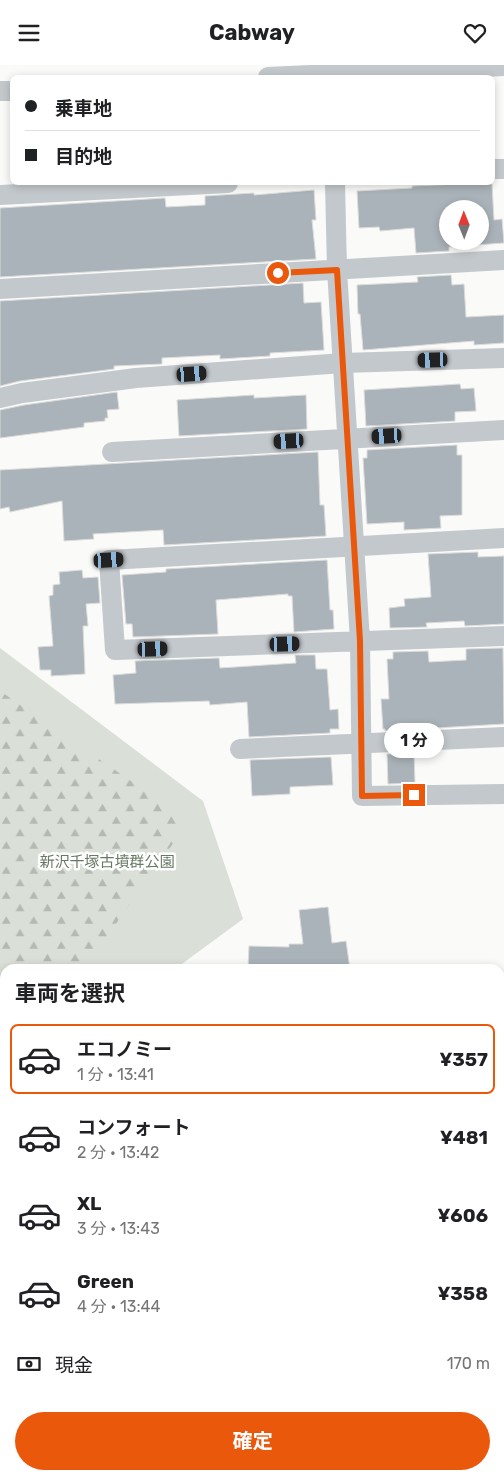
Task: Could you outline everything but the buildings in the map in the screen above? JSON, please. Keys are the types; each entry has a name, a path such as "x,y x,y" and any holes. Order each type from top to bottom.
{"street":[{"path":"292,75 504,66"},
{"path":"0,195 190,185"},
{"path":"335,185 337,270 360,641 362,796 504,794"},
{"path":"0,289 504,260"},
{"path":"0,398 22,393 136,378 343,363 504,358"},
{"path":"112,451 504,430"},
{"path":"504,538 109,560 115,650 504,636"},
{"path":"240,749 504,737"}],"green space":[{"name":"新沢千塚古墳群公園","path":"0,648 203,801 243,919 182,964 0,964"},
{"path":"0,691 189,821 93,956 94,964 0,964"}],"route":[{"path":"278,273 337,270 360,641 362,796 414,795"}]}
